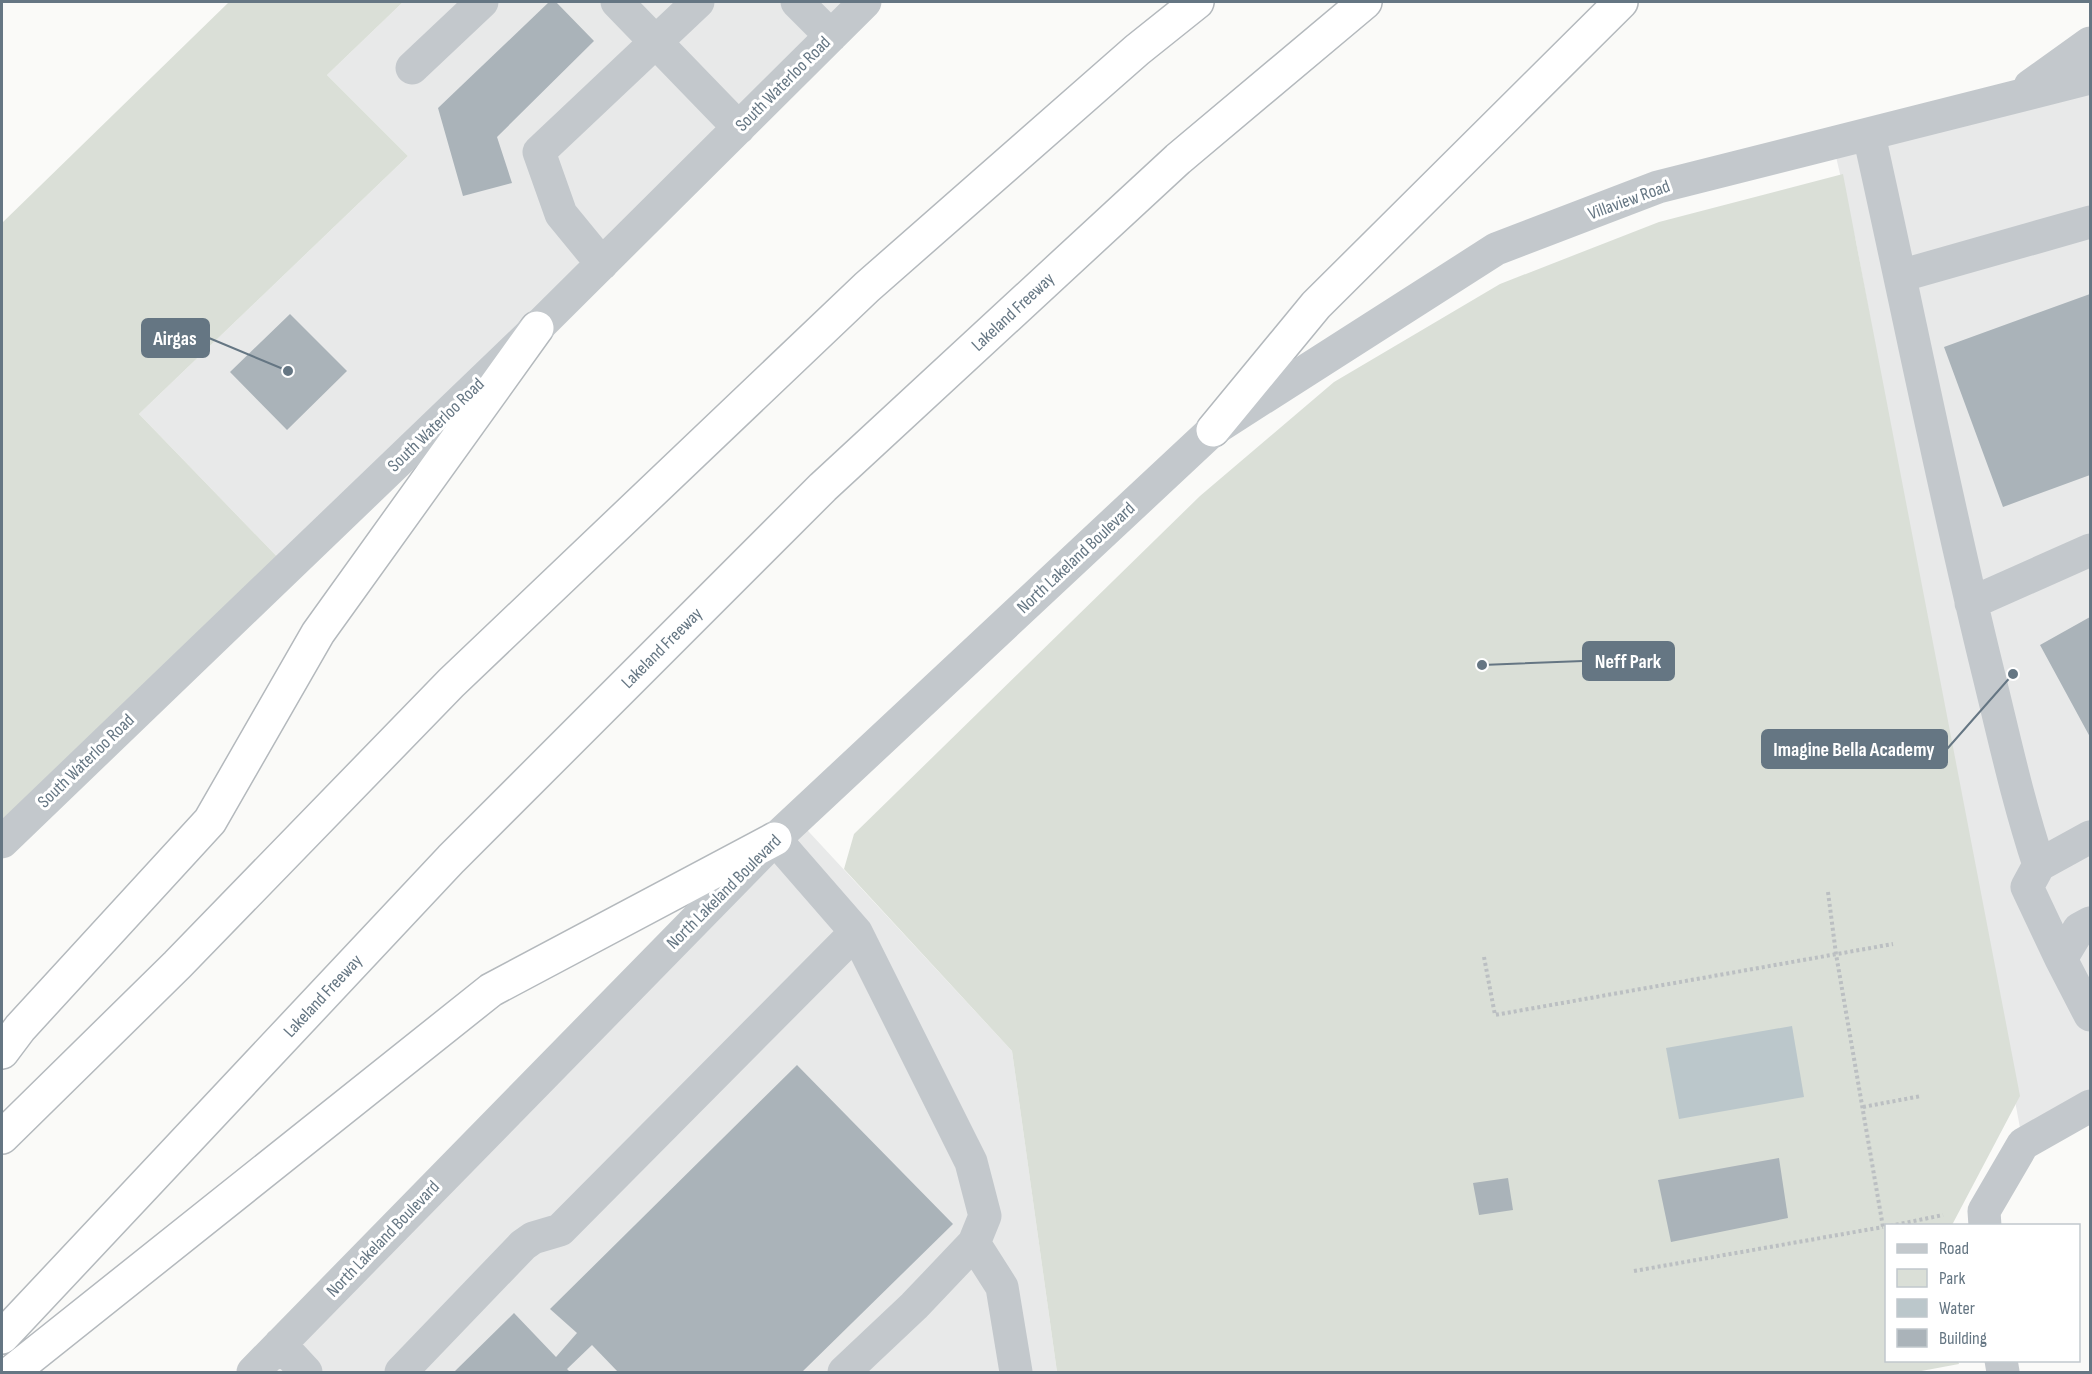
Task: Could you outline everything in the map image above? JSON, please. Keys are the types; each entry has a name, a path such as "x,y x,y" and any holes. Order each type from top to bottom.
{"highway":[{"path":"2,1137 177,965 451,683 850,304 1137,50 1197,2"},
{"name":"Lakeland Freeway","path":"7,1332 451,859 823,487 1178,159 1365,2"},
{"path":"1213,430 1316,305 1621,2"},
{"path":"2,1052 20,1028 210,822 318,633 537,328"},
{"path":"20,1366 491,990 775,839"}],"street":[{"path":"412,68 482,2"},
{"path":"617,2 739,128"},
{"path":"602,264 561,214 539,152 698,2"},
{"path":"797,2 831,36"},
{"name":"South Waterloo Road","path":"2,842 537,328 865,2"},
{"path":"2012,99 2091,43"},
{"name":"Villaview Road","path":"1213,430 1496,249 1658,187 2091,78"},
{"path":"1869,135 1971,603 2027,828 2039,865"},
{"path":"1900,276 2091,222"},
{"name":"North Lakeland Boulevard","path":"253,1372 775,839 1213,430"},
{"path":"1971,603 2091,550"},
{"path":"2091,837 2039,865 2027,887 2061,959 2091,1014"},
{"path":"775,839 856,932 971,1162 985,1216 974,1243 914,1306 844,1372"},
{"path":"2061,959 2079,929 2091,923"},
{"path":"401,1372 523,1245 533,1238 560,1230 856,932"},
{"path":"1985,1224 1984,1211 2023,1144 2091,1106"},
{"path":"974,1243 1002,1287 1016,1372"},
{"path":"280,1344 306,1372"}],"path":[{"path":"1828,892 1862,1107 1886,1224"},
{"path":"1484,957 1495,1015 1893,944"},
{"path":"1862,1107 1921,1096"},
{"path":"1896,1224 1943,1215"},
{"path":"1634,1271 1885,1226"}],"shaded area":[{"path":"403,2 865,2 288,568 139,414 408,156 327,75"},
{"path":"2090,78 2090,1106 2023,1144 1856,242 1833,144"},
{"path":"797,819 1012,1051 1057,1372 253,1372"}],"green space":[{"path":"229,2 403,2 327,75 408,156 139,414 288,568 2,842 2,223"},
{"path":"1843,174 2020,1096 1953,1224 1885,1224 1885,1362 1958,1362 1959,1364 1916,1372 1057,1372 1012,1051 844,869 854,834 1200,496 1334,382 1500,284 1659,222"}],"water":[{"path":"1792,1026 1804,1097 1679,1119 1666,1048"}],"building":[{"path":"549,2 556,2 594,41 497,137 512,183 463,196 438,108"},
{"path":"2090,294 2090,475 2003,507 1944,347"},
{"path":"290,314 347,371 287,430 230,372"},
{"path":"2090,617 2090,737 2040,645"},
{"path":"797,1065 953,1224 802,1372 618,1372 592,1345 567,1369 570,1372 454,1372 514,1313 556,1357 577,1333 550,1309"},
{"path":"1779,1158 1788,1218 1671,1242 1658,1180"},
{"path":"1508,1178 1513,1210 1479,1215 1473,1183"}],"place":[{"name":"Airgas","path":"288,371"},
{"name":"Neff Park","path":"1482,665"},
{"name":"Imagine Bella Academy","path":"2013,674"}]}
